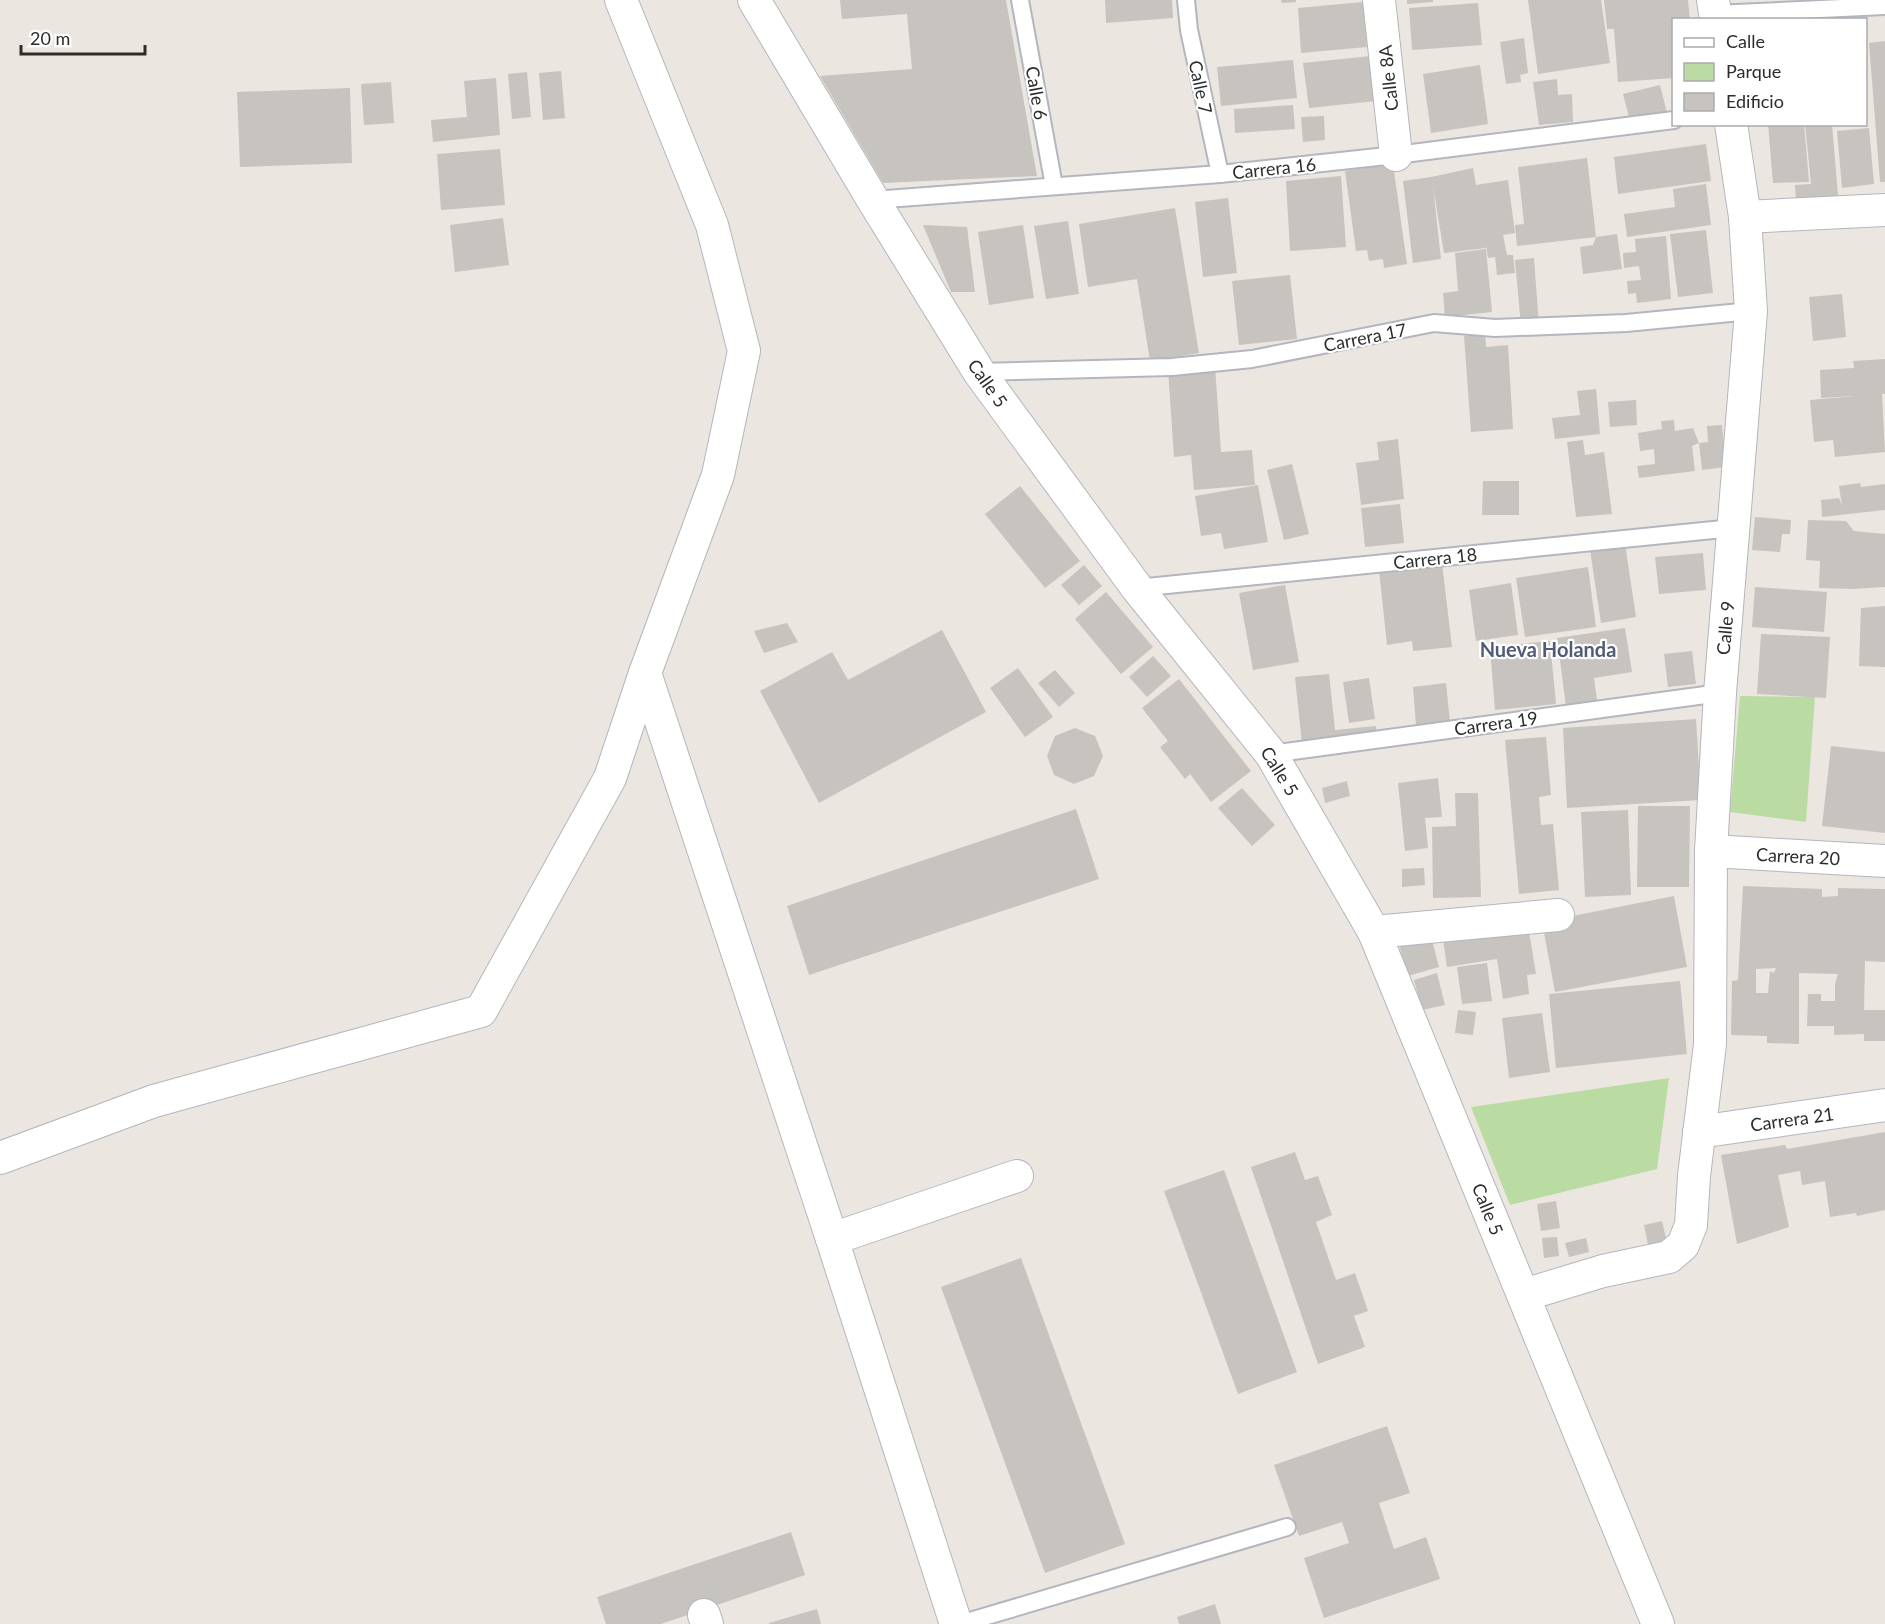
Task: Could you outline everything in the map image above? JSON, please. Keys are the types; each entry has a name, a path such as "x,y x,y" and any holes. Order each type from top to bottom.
{"street":[{"path":"0,1158 154,1101 481,1011 610,778 645,673 718,475 744,351 712,225 621,0"},
{"name":"Calle 5","path":"754,0 979,372 1137,588 1271,754 1374,932 1658,1624"},
{"name":"Calle 8A","path":"1379,0 1396,155"},
{"name":"Calle 9","path":"1524,1295 1603,1271 1669,1257 1683,1245 1691,1225 1694,1176 1710,1044 1711,851 1720,693 1751,311 1745,217 1731,126"},
{"path":"1745,217 1885,210"},
{"path":"645,673 832,1239 956,1624"},
{"name":"Carrera 20","path":"1711,851 1885,861"},
{"path":"1374,932 1558,915"},
{"name":"Carrera 21","path":"1699,1132 1885,1105"},
{"path":"832,1239 1017,1176"}],"lane":[{"name":"Calle 6","path":"1020,0 1054,186"},
{"name":"Calle 7","path":"1186,0 1189,30 1220,174"},
{"path":"1714,11 1885,6"},
{"name":"Carrera 16","path":"873,200 1220,174 1396,155 1672,120"},
{"name":"Carrera 17","path":"979,372 1172,367 1240,360 1434,323 1495,328 1626,323 1751,311"},
{"name":"Carrera 18","path":"1137,588 1733,528"},
{"name":"Carrera 19","path":"1271,754 1720,693"},
{"path":"960,1624 1287,1527"}],"green space":[{"path":"1740,696 1815,697 1806,822 1730,812"},
{"path":"1669,1078 1657,1169 1510,1205 1471,1107"}],"building":[{"path":"840,0 1006,0 1037,176 883,183 820,76 912,69 907,14 842,19"},
{"path":"1105,0 1172,0 1173,18 1106,23"},
{"path":"1281,0 1296,0 1296,2 1282,3"},
{"path":"1407,0 1433,0 1433,2 1407,4"},
{"path":"1528,0 1601,0 1610,63 1538,74"},
{"path":"1604,0 1688,0 1690,18 1672,18 1672,78 1618,82 1614,29 1607,29"},
{"path":"1363,2 1367,47 1301,53 1298,8"},
{"path":"1478,3 1482,45 1412,50 1409,8"},
{"path":"1524,38 1528,73 1520,75 1521,82 1506,84 1500,42"},
{"path":"1885,41 1885,182 1880,182 1869,43"},
{"path":"1371,56 1376,101 1309,108 1303,63"},
{"path":"1293,60 1297,98 1221,106 1217,67"},
{"path":"1480,65 1488,124 1431,133 1423,74"},
{"path":"561,71 565,118 543,120 539,73"},
{"path":"527,72 531,117 512,119 508,74"},
{"path":"496,78 500,135 433,142 431,120 467,117 464,81"},
{"path":"1557,79 1558,95 1572,94 1573,122 1539,125 1533,82"},
{"path":"391,82 394,123 364,125 361,84"},
{"path":"1660,85 1667,113 1630,121 1623,94"},
{"path":"350,88 352,163 240,167 237,92"},
{"path":"1293,105 1295,129 1235,133 1234,109"},
{"path":"1324,116 1325,140 1303,142 1301,117"},
{"path":"1768,126 1804,126 1809,182 1773,183"},
{"path":"1805,126 1832,126 1838,196 1796,200 1795,185 1811,184"},
{"path":"1869,128 1874,184 1842,188 1837,131"},
{"path":"1706,144 1711,181 1618,194 1614,157"},
{"path":"500,149 505,205 441,210 437,154"},
{"path":"1587,158 1596,237 1517,246 1515,225 1524,224 1518,167"},
{"path":"1393,164 1407,264 1384,268 1383,259 1369,261 1367,250 1356,251 1345,171"},
{"path":"1473,168 1476,185 1508,180 1515,233 1503,235 1507,255 1513,255 1515,273 1497,275 1495,257 1488,258 1486,245 1486,248 1444,253 1433,187 1441,259 1413,263 1403,181"},
{"path":"1341,176 1346,247 1290,251 1286,181"},
{"path":"1706,184 1711,225 1627,237 1624,214 1675,207 1673,189"},
{"path":"1228,198 1237,273 1203,277 1195,202"},
{"path":"1175,208 1199,353 1150,361 1137,279 1088,287 1079,224"},
{"path":"503,218 509,265 455,272 450,225"},
{"path":"1068,221 1079,294 1046,299 1034,226"},
{"path":"923,225 967,227 975,292 951,292"},
{"path":"1023,225 1034,298 989,305 978,232"},
{"path":"1706,230 1713,293 1678,297 1670,234"},
{"path":"1617,234 1622,269 1583,274 1580,247 1593,245 1596,237"},
{"path":"1666,236 1671,299 1637,303 1636,293 1628,294 1627,281 1641,280 1639,266 1624,268 1623,253 1636,252 1635,239"},
{"path":"1486,249 1492,312 1445,317 1443,293 1458,291 1455,253"},
{"path":"1534,258 1539,325 1521,326 1515,260"},
{"path":"1290,275 1297,339 1239,345 1232,281"},
{"path":"1842,294 1846,337 1813,341 1809,297"},
{"path":"1485,334 1486,347 1508,345 1513,429 1471,432 1464,336"},
{"path":"1885,359 1885,394 1882,394 1885,452 1835,457 1833,440 1814,442 1810,400 1856,396 1821,398 1820,370 1854,368 1853,361"},
{"path":"1215,366 1221,452 1252,450 1255,485 1194,490 1191,455 1174,457 1168,370"},
{"path":"1596,389 1600,434 1555,439 1552,418 1580,415 1577,391"},
{"path":"1636,400 1637,425 1610,427 1608,402"},
{"path":"1674,420 1675,431 1693,428 1699,443 1692,446 1695,471 1639,478 1637,466 1655,464 1654,449 1640,451 1638,433 1662,429 1661,421"},
{"path":"1722,425 1726,467 1702,470 1699,443 1708,442 1707,426"},
{"path":"1398,439 1404,499 1361,505 1356,463 1379,460 1377,442"},
{"path":"1583,440 1585,455 1604,452 1612,514 1576,517 1567,442"},
{"path":"1292,464 1309,534 1284,540 1267,470"},
{"path":"1483,481 1519,481 1519,515 1482,515"},
{"path":"1860,483 1861,487 1885,484 1885,510 1822,517 1821,500 1839,498 1842,506 1839,486"},
{"path":"1258,485 1268,542 1224,549 1221,533 1201,536 1195,496"},
{"path":"1020,486 1080,561 1045,588 985,514"},
{"path":"1400,504 1404,543 1365,547 1361,508"},
{"path":"1755,517 1791,520 1790,534 1782,534 1780,552 1752,550"},
{"path":"1808,520 1846,521 1854,531 1885,534 1885,587 1819,588 1820,561 1806,560"},
{"path":"1625,544 1636,617 1601,623 1590,550"},
{"path":"1703,553 1706,590 1659,594 1655,557"},
{"path":"1442,563 1452,647 1413,651 1412,641 1387,645 1379,570"},
{"path":"1084,565 1102,586 1079,605 1061,585"},
{"path":"1588,567 1596,627 1525,637 1516,578"},
{"path":"1511,583 1518,635 1476,641 1469,590"},
{"path":"1285,585 1299,662 1253,670 1239,593"},
{"path":"1755,587 1827,592 1824,632 1752,627"},
{"path":"1106,592 1153,647 1121,674 1075,619"},
{"path":"1885,606 1885,667 1859,666 1861,608"},
{"path":"787,623 798,642 764,653 754,631"},
{"path":"1625,628 1632,672 1594,678 1597,701 1566,706 1557,638"},
{"path":"942,630 986,712 819,803 760,691 832,652 848,680"},
{"path":"1761,634 1830,637 1826,698 1757,694"},
{"path":"1550,641 1556,704 1495,710 1490,647"},
{"path":"1692,651 1696,684 1668,687 1664,654"},
{"path":"1153,656 1171,676 1147,697 1129,677"},
{"path":"1018,668 1053,717 1025,737 990,688"},
{"path":"1055,670 1075,693 1059,707 1038,683"},
{"path":"1329,674 1335,730 1376,726 1377,737 1302,744 1295,677"},
{"path":"1369,678 1375,719 1349,723 1343,682"},
{"path":"1179,679 1251,771 1211,802 1190,774 1185,779 1160,747 1168,741 1142,708"},
{"path":"1446,683 1450,722 1416,725 1413,687"},
{"path":"1696,719 1701,800 1567,808 1563,728"},
{"path":"1075,728 1095,736 1103,756 1094,776 1074,784 1054,775 1047,756 1055,736"},
{"path":"1546,737 1551,795 1539,797 1541,825 1553,824 1559,890 1519,894 1505,740"},
{"path":"1831,746 1885,752 1885,833 1822,826"},
{"path":"1438,778 1442,817 1425,818 1428,848 1405,851 1398,783"},
{"path":"1347,781 1350,796 1325,803 1322,788"},
{"path":"1242,788 1275,825 1252,846 1218,808"},
{"path":"1455,793 1478,793 1481,897 1433,898 1432,827 1456,826"},
{"path":"1638,806 1690,806 1689,887 1637,887"},
{"path":"1076,809 1099,879 809,975 787,906"},
{"path":"1628,810 1631,895 1585,897 1581,812"},
{"path":"1424,868 1425,885 1402,887 1402,869"},
{"path":"1743,886 1822,889 1822,897 1838,896 1838,888 1885,889 1885,962 1865,961 1864,1010 1885,1010 1885,1041 1864,1041 1864,1034 1834,1035 1834,1026 1807,1026 1808,994 1821,994 1821,1001 1835,1001 1835,984 1838,974 1799,973 1799,1044 1767,1043 1767,1036 1731,1035 1732,981 1738,980","holes":["1776,968 1774,973 1770,971 1768,993 1756,993 1756,969"]},
{"path":"1674,896 1687,967 1555,992 1542,922"},
{"path":"1527,919 1536,974 1527,975 1529,994 1503,999 1497,959 1447,967 1442,932"},
{"path":"1430,932 1439,967 1408,976 1398,941"},
{"path":"1487,963 1492,1001 1462,1004 1457,967"},
{"path":"1437,973 1445,1005 1422,1010 1414,980"},
{"path":"1680,981 1687,1054 1556,1068 1549,994"},
{"path":"1458,1010 1476,1012 1473,1035 1455,1033"},
{"path":"1542,1013 1550,1072 1509,1078 1502,1018"},
{"path":"1885,1132 1885,1210 1857,1216 1856,1213 1830,1217 1825,1181 1802,1185 1800,1171 1778,1175 1789,1227 1737,1244 1721,1155 1785,1145 1787,1149"},
{"path":"1295,1152 1305,1180 1318,1176 1332,1215 1316,1222 1336,1280 1355,1273 1368,1311 1354,1316 1365,1347 1318,1364 1251,1167"},
{"path":"1224,1170 1297,1372 1238,1394 1164,1191"},
{"path":"1556,1201 1560,1228 1541,1231 1537,1204"},
{"path":"1662,1221 1669,1251 1650,1255 1644,1225"},
{"path":"1557,1237 1559,1256 1544,1258 1542,1238"},
{"path":"1586,1238 1589,1252 1569,1257 1565,1243"},
{"path":"1021,1258 1125,1544 1045,1573 941,1287"},
{"path":"1387,1426 1410,1493 1379,1503 1394,1549 1426,1537 1440,1579 1324,1618 1304,1558 1349,1543 1342,1522 1299,1536 1274,1465"},
{"path":"791,1532 805,1575 661,1624 606,1624 597,1597"},
{"path":"1215,1604 1221,1624 1179,1624 1177,1617"},
{"path":"817,1609 821,1624 769,1624 769,1623"}],"district":[{"name":"Nueva Holanda","path":"1548,649"}]}
